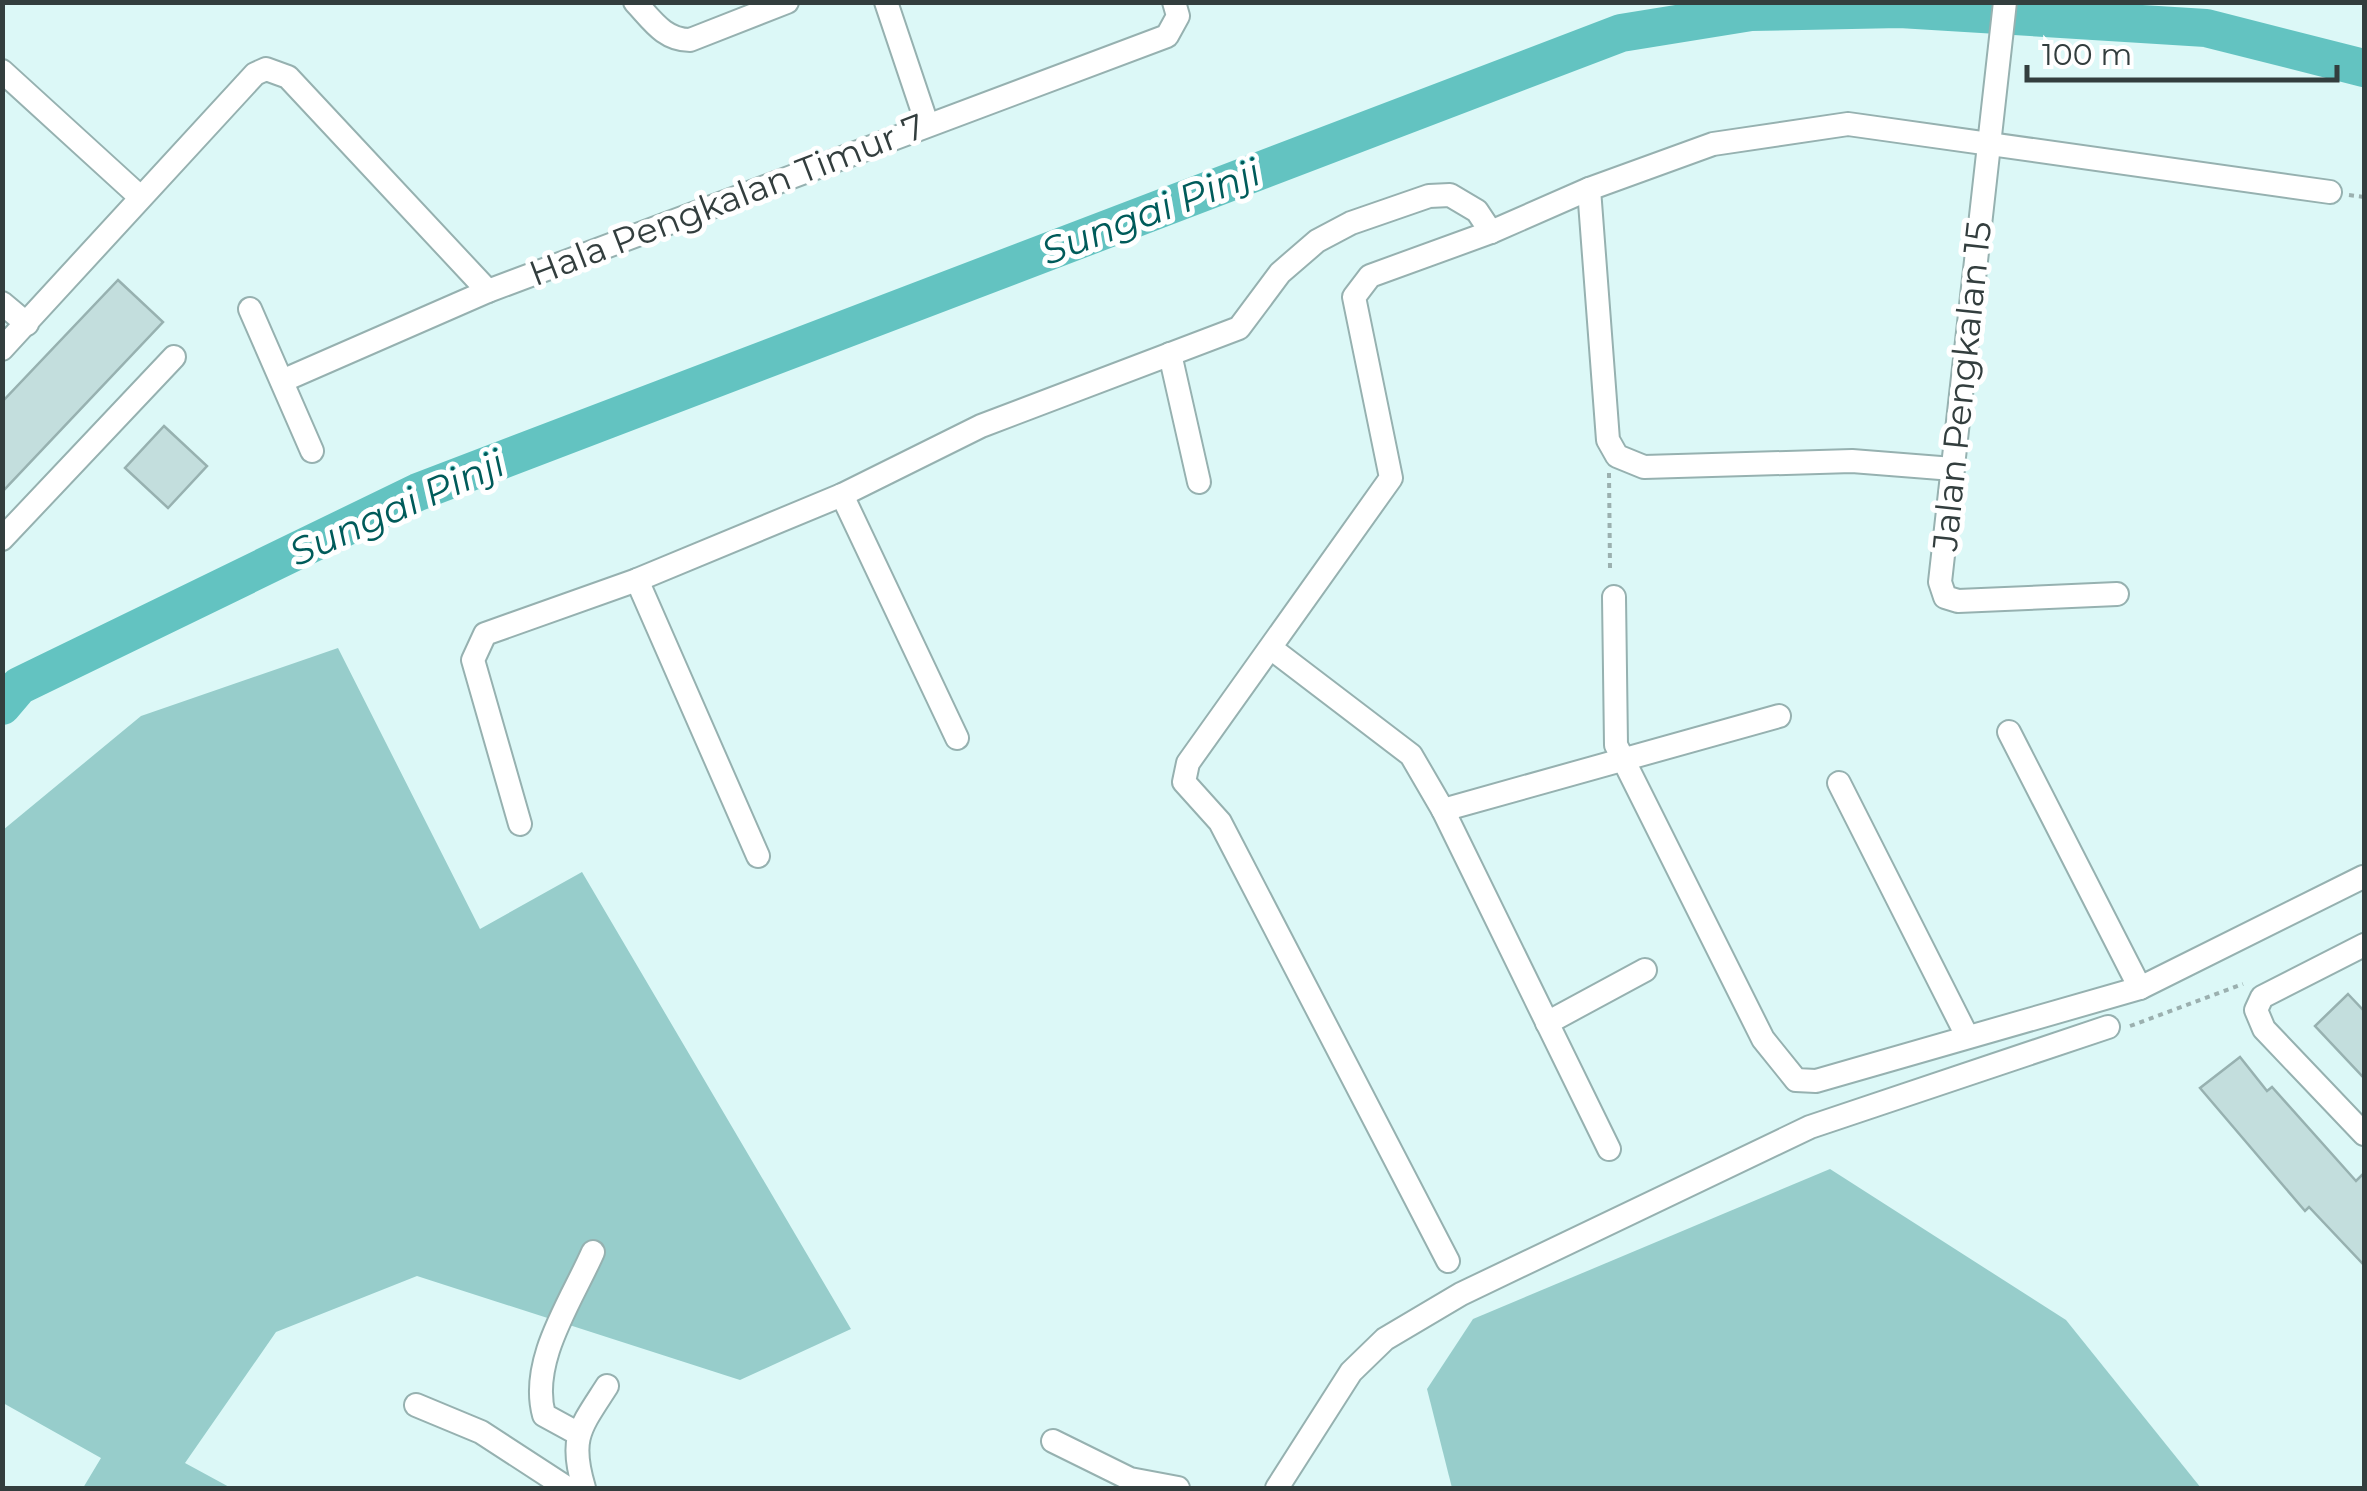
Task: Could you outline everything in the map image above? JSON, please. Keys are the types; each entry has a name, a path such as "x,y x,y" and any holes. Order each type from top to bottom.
{"street":[{"path":"635,2 664,34 690,40 788,2"},
{"path":"886,2 927,124"},
{"name":"Hala Pengkalan Timur 7","path":"282,381 488,291 1167,36 1178,16 1174,2"},
{"name":"Jalan Pengkalan 15","path":"2005,2 1940,582 1945,597 1958,600 2116,594"},
{"path":"2,349 138,196 255,74 266,69 288,77 488,291"},
{"path":"2,71 138,196"},
{"path":"1448,1262 1220,822 1184,782 1188,763 1391,478 1354,297 1359,286 1370,276 1713,144 1848,124 2330,192"},
{"path":"1589,190 1608,440 1617,456 1644,467 1852,461 1953,469"},
{"path":"520,824 473,660 476,646 485,634 637,580 842,495 981,426 1239,328 1280,273 1317,241 1351,223 1430,196 1450,195 1477,212 1491,232"},
{"path":"2,303 26,324"},
{"path":"250,308 312,451"},
{"path":"1170,354 1199,482"},
{"path":"2,539 174,357"},
{"path":"842,495 957,738"},
{"path":"637,580 758,856"},
{"path":"1614,597 1616,746 1763,1039 1796,1080 1816,1081 2140,988 2363,878"},
{"path":"1272,650 1411,756 1443,810 1609,1149"},
{"path":"1443,810 1780,716"},
{"path":"2009,732 2140,988"},
{"path":"1839,783 1967,1036"},
{"path":"2364,945 2262,997 2256,1010 2264,1029 2364,1134"},
{"path":"1547,1023 1645,970"},
{"path":"1277,1488 1352,1372 1384,1340 1461,1294 1810,1127 2108,1027"},
{"path":"577,1433 544,1415 540,1398 542,1367 593,1252"},
{"path":"584,1488 575,1459 577,1433 607,1386"},
{"path":"416,1406 482,1432 567,1488"},
{"path":"1053,1440 1130,1479 1178,1488"}],"path":[{"path":"1610,568 1609,468 1617,456"},
{"path":"2108,1027 2140,1025 2243,984"}],"shaded area":[{"path":"338,648 480,929 582,872 851,1329 740,1380 417,1276 276,1332 185,1463 231,1488 83,1488 101,1458 3,1403 3,830 141,716"},
{"path":"1830,1169 2066,1320 2201,1488 1452,1488 1427,1389 1473,1319"}],"building":[{"path":"118,280 163,322 2,492 2,402"},
{"path":"164,426 207,466 168,508 125,468"},
{"path":"2348,994 2364,1011 2364,1078 2315,1026"},
{"path":"2240,1057 2267,1091 2272,1087 2356,1181 2364,1173 2364,1265 2309,1207 2305,1211 2200,1088"}],"waterway":[{"name":"Sungai Pinji","path":"2,706 19,686 418,492 1621,33 1751,12 1900,9 2206,28 2364,68"}]}
